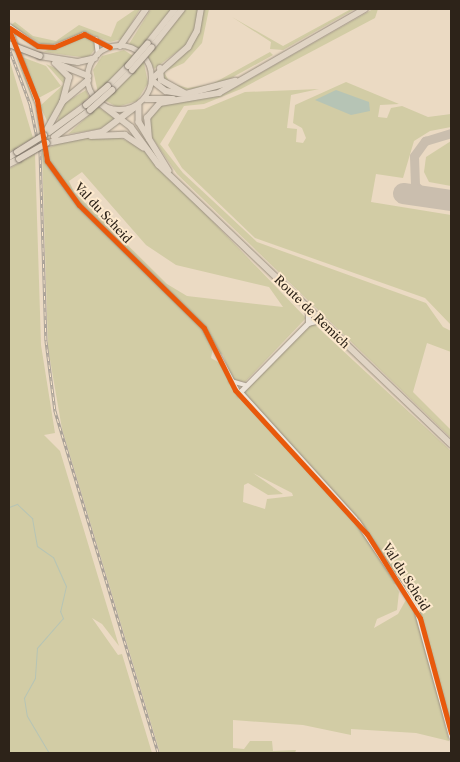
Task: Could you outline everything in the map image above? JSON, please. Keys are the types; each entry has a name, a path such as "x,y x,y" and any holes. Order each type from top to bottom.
{"highway":[{"path":"120,46 146,9"},
{"path":"150,45 175,9"},
{"path":"47,143 110,88 182,9"},
{"path":"153,80 160,68 188,47 201,9"},
{"path":"44,135 62,102 70,82 55,63"},
{"path":"160,68 161,80 186,94"},
{"path":"62,102 88,78"},
{"path":"9,157 18,156 47,143 76,135 102,132 121,120 137,106"},
{"path":"9,164 44,135 88,107"}],"main road":[{"path":"149,139 146,122 157,105 195,100 219,93 365,9"},
{"path":"9,44 88,78"},
{"path":"40,56 78,62 96,57 110,47 120,46 141,53 153,80 164,90 186,94 244,77"},
{"path":"96,57 88,78 95,98 113,110 137,106 146,99 153,80"},
{"name":"Route de Remich","path":"95,98 121,120 159,165 451,444"},
{"path":"146,99 195,100"},
{"name":"Route de Remich","path":"137,106 138,120 175,179"},
{"path":"76,135 130,137 159,165"},
{"path":"308,308 308,322"},
{"path":"242,397 245,385 308,322 320,320"},
{"name":"Val du Scheid","path":"242,397 356,520 416,609 451,736"}],"street":[{"path":"9,26 30,43 45,48 84,34 110,47"},
{"name":"Val du Scheid","path":"11,32 38,105 47,161 79,205 204,328 230,381 242,397"},
{"path":"96,39 96,57"},
{"path":"230,381 245,385"}],"shaded area":[{"path":"136,9 140,9 122,39 110,42 85,32 46,47 11,25 15,22 33,36 56,41 79,25 111,37 117,22"},
{"path":"151,9 171,9 139,49 129,44"},
{"path":"186,9 199,9 195,31 186,45 154,69 148,57"},
{"path":"203,9 209,9 202,43 184,63 164,72 170,83 188,88 212,84 270,52 273,55 224,82 197,89 182,90 164,81 161,73 189,48"},
{"path":"351,9 355,9 283,50 270,49 271,42 232,17 283,46"},
{"path":"373,9 378,9 375,18 241,89 204,104 184,106 160,144 183,173 257,242 426,303 443,327 451,331 451,352 427,343 413,392 451,430 451,438 177,174 151,136 148,118 158,106 222,95"},
{"path":"84,36 95,42 96,48 88,58 43,52"},
{"path":"124,50 144,63 148,83 137,101 117,107 99,97 93,70 102,56"},
{"path":"15,55 30,89 22,57 46,66 61,86 33,101"},
{"path":"9,58 33,138 9,152 10,146"},
{"path":"46,64 64,72 68,87 48,123 40,106 64,84"},
{"path":"346,82 399,104 380,105 378,117 387,118 391,108 402,106 428,117 451,114 451,127 430,131 414,141 403,178 376,174 371,202 451,215 451,325 425,298 255,238 182,168 168,145 188,110 204,109 245,92 319,89 291,95 287,128 297,129 296,142 303,143 306,138 302,128 293,123 295,105"},
{"path":"86,90 89,97 57,123 63,104"},
{"path":"336,90 369,102 370,111 351,115 315,100"},
{"path":"98,107 116,119 99,129 68,134"},
{"path":"116,136 142,148 306,318 245,382 233,380 223,355 213,348 211,358 220,363 234,391 358,525 399,586 394,584 399,592 397,610 377,619 374,628 398,614 407,598 419,620 449,741 416,733 351,729 351,735 303,725 233,720 233,748 244,749 250,741 272,741 273,751 296,750 295,753 160,753 62,429 48,348 42,151 73,137","holes":["82,172 146,245 176,265 269,287 283,307 187,296 167,284 74,192 69,181","253,473 292,493 293,496 267,499 265,509 243,502 244,485 248,483 268,495 283,494"]},
{"path":"451,141 451,186 429,182 424,172 426,157"},
{"path":"35,154 41,345 55,433 44,435 60,451 119,646 102,624 92,618 118,655 122,654 152,753 9,753 9,169"},
{"path":"313,323 451,451 451,723 419,609 359,519 243,392"}],"waterway":[{"path":"9,507 17,504 32,518 37,546 53,557 66,586 60,611 63,618 37,648 35,678 24,698 27,716 49,753"}],"taxiway":[{"path":"440,199 425,195 415,185 414,156 425,141 451,133"}],"runway":[{"path":"403,193 451,200"}],"railway":[{"path":"9,48 30,104 40,152 46,341 55,411 158,753"}],"cycle path":[{"path":"10,28 38,46 54,47 84,34 110,47"},
{"path":"9,30 37,100 47,161 79,205 204,328 235,390 367,534 420,618 451,733"}]}
